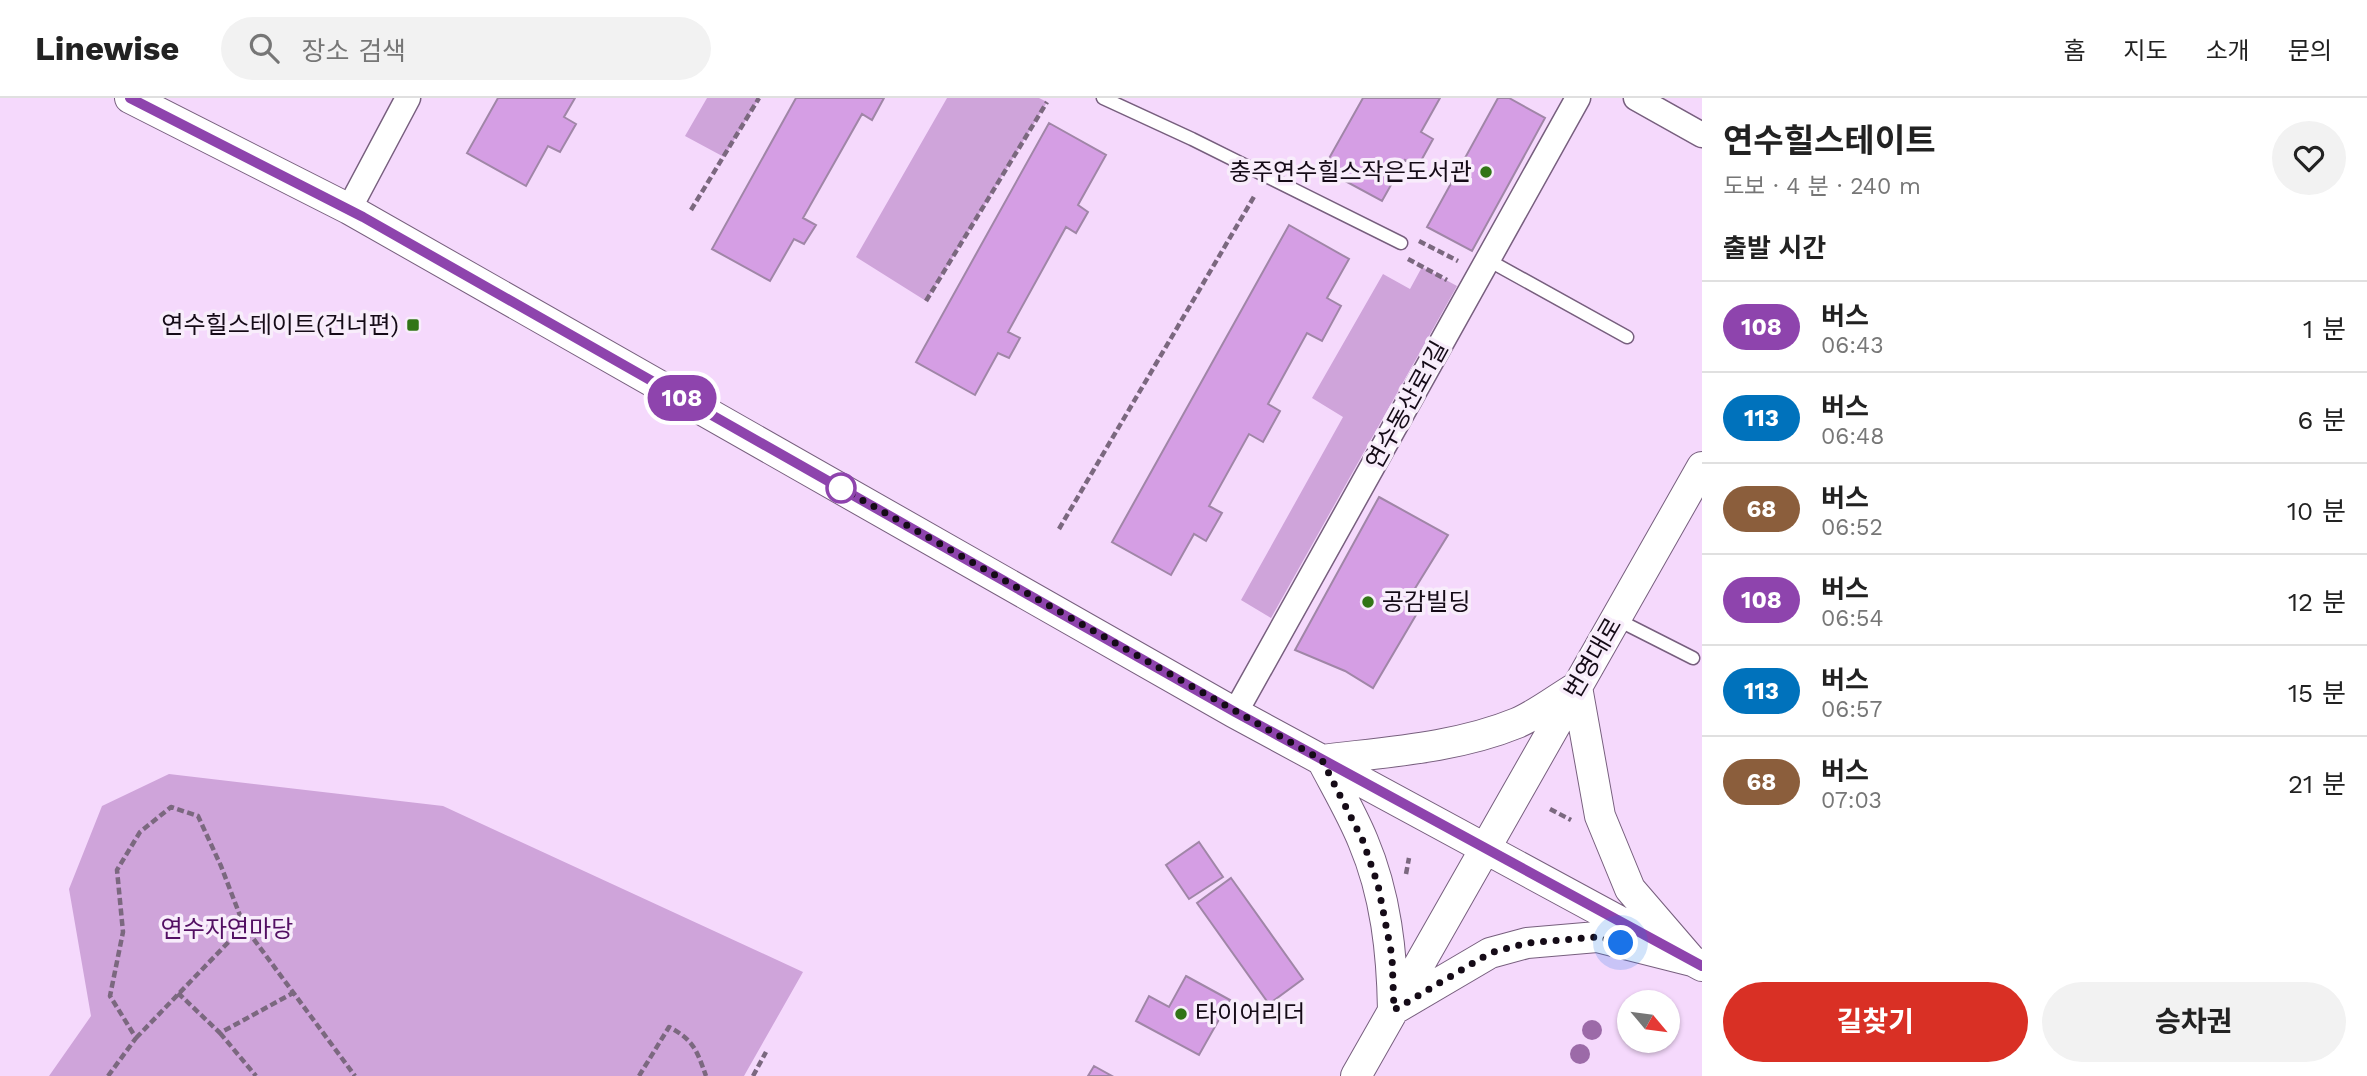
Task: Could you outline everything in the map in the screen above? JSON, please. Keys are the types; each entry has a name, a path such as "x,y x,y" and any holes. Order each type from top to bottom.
{"street":[{"path":"130,98 349,209 1235,712 1697,964"},
{"path":"349,209 408,98"},
{"name":"연수동산로1길","path":"1235,712 1478,263 1578,98"},
{"path":"1636,98 1702,135"},
{"name":"번영대로","path":"1356,1076 1702,467"},
{"path":"1322,760 1462,740 1518,723 1577,687 1600,816 1630,889 1697,964"},
{"path":"1322,760 1363,841 1378,885 1392,956 1394,1010 1490,953 1527,943 1597,937 1697,964"}],"lane":[{"path":"1103,98 1401,243"},
{"path":"1478,263 1627,337"},
{"path":"1616,618 1693,657"}],"path":[{"path":"691,210 759,98"},
{"path":"926,301 1047,102"},
{"path":"1059,529 1255,195"},
{"path":"1419,240 1478,263"},
{"path":"1404,257 1457,286"},
{"path":"136,1038 110,996 123,932 117,870 140,832 172,807 198,817 244,926 355,1076"},
{"path":"1550,809 1573,821"},
{"path":"108,1076 136,1038 244,926"},
{"path":"178,993 220,1033 256,1076"},
{"path":"220,1033 293,993"},
{"path":"639,1076 669,1027 686,1036 698,1055 706,1076"},
{"path":"753,1076 766,1052"}],"green space":[{"path":"707,98 759,98 724,157 685,136"},
{"path":"947,98 1039,98 1047,102 926,301 856,257"},
{"path":"1422,267 1457,286 1271,618 1241,600 1343,417 1312,398 1383,274 1410,289"},
{"name":"연수자연마당","path":"169,774 443,806 803,972 744,1076 49,1076 91,1016 69,889 102,806"}],"building":[{"path":"498,98 575,98 564,117 576,124 560,152 548,146 526,186 467,153"},
{"path":"796,98 884,98 872,120 862,114 803,218 816,225 804,244 794,239 770,281 712,249"},
{"path":"1363,98 1440,98 1421,132 1433,139 1417,168 1405,160 1382,201 1323,169"},
{"path":"1498,98 1509,98 1545,118 1472,251 1427,227"},
{"path":"1049,123 1106,155 1078,205 1088,212 1076,233 1066,227 1008,332 1020,338 1009,358 998,353 975,395 916,362"},
{"path":"1289,225 1349,259 1327,298 1341,306 1322,341 1307,333 1268,404 1280,411 1263,442 1249,434 1209,506 1222,513 1206,541 1194,534 1171,575 1112,542"},
{"name":"공감빌딩","path":"1379,497 1448,535 1414,590 1416,615 1373,688 1345,671 1295,650"},
{"path":"1199,842 1223,877 1189,899 1166,865"},
{"path":"1231,878 1303,979 1269,1004 1197,903"},
{"name":"타이어리더","path":"1186,976 1230,1000 1199,1055 1136,1021 1149,996 1169,1007"},
{"path":"1094,1066 1112,1076 1088,1076"}],"bus line":[{"name":"108","path":"130,98 363,217 1235,712 1702,966"}],"place":[{"name":"충주연수힐스작은도서관","path":"1486,172"},
{"name":"연수힐스테이트(건너편)","path":"413,325"},
{"name":"공감빌딩","path":"1368,602"},
{"name":"타이어리더","path":"1181,1014"}],"route":[{"path":"841,488 1322,760 1363,841 1378,885 1392,956 1394,1010 1490,953 1527,943 1597,937 1621,943"}]}
